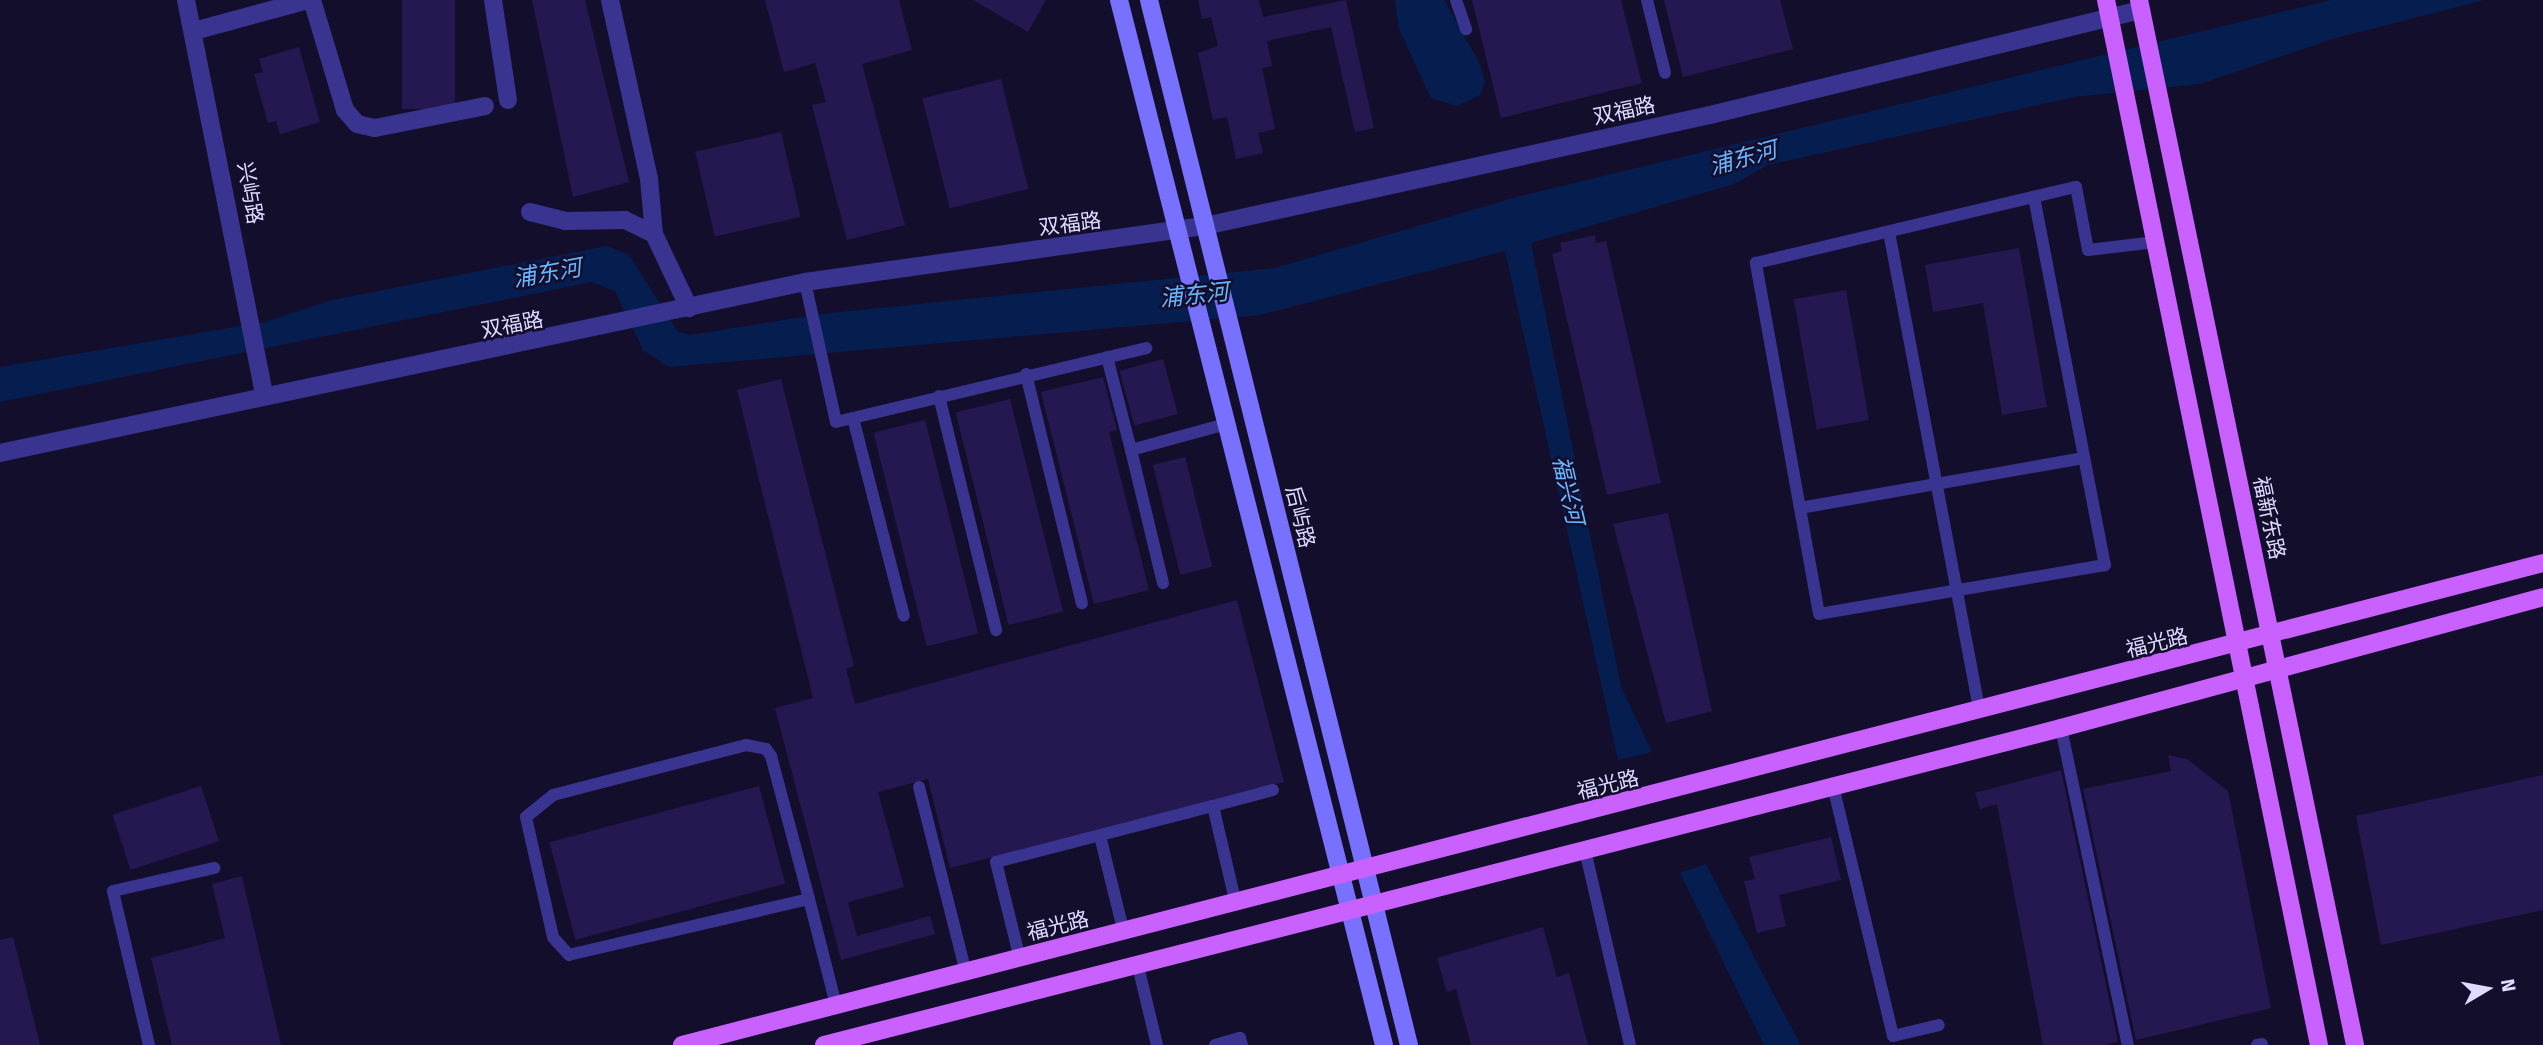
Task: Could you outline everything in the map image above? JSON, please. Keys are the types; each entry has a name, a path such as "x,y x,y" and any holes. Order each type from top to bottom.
{"main road":[{"path":"1119,0 1384,1045"},
{"name":"后屿路","path":"1149,0 1372,905 1409,1045"},
{"name":"福新东路","path":"2140,5 2355,1045"},
{"path":"2108,9 2319,1045"},
{"name":"福光路","path":"682,1045 1342,877 1979,710 2271,638 2543,563"},
{"path":"824,1045 2061,728 2543,597"}],"street":[{"name":"兴屿路","path":"186,0 264,395"},
{"path":"194,31 310,0 345,110 357,124 375,128 485,106"},
{"path":"493,0 508,100"},
{"path":"610,0 649,179 654,234 682,310"},
{"name":"双福路","path":"0,453 264,395 628,324 805,282 1205,226 1710,115 2108,9 2140,5"},
{"path":"530,212 565,221 625,220 654,234"}],"lane":[{"path":"1456,0 1466,29"},
{"path":"1647,0 1665,73"},
{"path":"2034,197 2105,565 1819,614 1756,263 2076,187 2088,250 2155,242"},
{"path":"1889,232 1979,710"},
{"path":"805,282 836,422 1026,374 1146,348"},
{"path":"1107,357 1163,583"},
{"path":"1026,374 1082,603"},
{"path":"939,396 996,630"},
{"path":"853,418 904,616"},
{"path":"1131,450 1226,424"},
{"path":"1800,508 2084,458"},
{"path":"2061,728 2127,1045"},
{"path":"809,899 569,956 553,937 526,817 553,795 760,746 771,756 809,899 836,1005"},
{"path":"1833,786 1893,1036 1939,1025"},
{"path":"919,787 966,973"},
{"path":"1020,959 996,862 1273,790"},
{"path":"1213,806 1236,904"},
{"path":"1100,836 1124,933"},
{"path":"1585,850 1630,1045"},
{"path":"149,1045 113,891 214,868"},
{"path":"1138,966 1157,1045"},
{"path":"1215,1045 1240,1038 1242,1045"}],"water":[{"path":"1395,0 1444,0 1480,64 1485,82 1480,95 1457,106 1431,98 1399,29"},
{"path":"2331,0 2484,0 2332,39 2200,84 2074,97 1768,165 1734,184 1531,243 1621,687 1652,752 1618,760 1505,251 1260,315 669,367 643,350 615,291 592,282 0,402 0,367 265,322 332,300 607,246 629,255 678,332 690,335 821,314 1275,268 1513,198"},
{"path":"1706,864 1801,1045 1764,1045 1680,873"}],"building":[{"path":"402,0 455,0 455,109 402,109"},
{"path":"532,0 585,0 629,182 573,197"},
{"path":"765,0 899,0 912,50 862,64 905,225 847,240 812,105 826,102 815,63 784,72"},
{"path":"973,0 1046,0 1028,32"},
{"path":"1198,0 1259,0 1263,17 1346,0 1374,128 1355,132 1331,27 1267,41 1272,66 1262,68 1275,129 1258,133 1263,153 1236,159 1227,117 1213,120 1198,53 1218,46 1211,17 1202,19"},
{"path":"1472,0 1621,0 1642,83 1501,118"},
{"path":"1664,0 1780,0 1793,49 1683,77"},
{"path":"299,47 320,122 280,134 276,121 268,123 254,74 263,72 259,59"},
{"path":"1001,79 1028,189 950,208 922,99"},
{"path":"781,132 801,217 715,237 695,152"},
{"path":"1595,235 1596,243 1606,241 1661,483 1607,495 1552,254 1562,251 1560,243"},
{"path":"2019,248 2047,407 2002,415 1983,303 1933,312 1925,265"},
{"path":"1846,290 1869,420 1817,429 1794,299"},
{"path":"1163,359 1178,414 1134,426 1120,371"},
{"path":"1103,377 1117,430 1109,432 1149,590 1094,604 1041,392"},
{"path":"781,379 854,666 846,669 855,704 1237,600 1284,782 950,868 928,779 878,792 904,887 848,902 857,936 930,916 935,934 841,960 775,708 813,698 737,390"},
{"path":"1010,399 1063,611 1009,625 956,413"},
{"path":"925,420 978,633 927,646 874,433"},
{"path":"1185,457 1212,567 1180,575 1153,465"},
{"path":"1668,513 1712,711 1666,723 1613,524"},
{"path":"2168,755 2187,759 2228,791 2271,1008 2136,1040 2083,789 2171,771"},
{"path":"2061,770 2118,1042 2104,1045 2043,1045 1997,804 1980,809 1975,793"},
{"path":"2543,775 2543,910 2381,945 2356,816"},
{"path":"201,786 219,841 130,870 113,815"},
{"path":"759,786 785,884 576,940 549,842"},
{"path":"1831,837 1841,880 1779,895 1786,926 1757,933 1744,881 1755,879 1749,857"},
{"path":"242,876 281,1045 172,1045 151,958 225,938 212,884"},
{"path":"1543,927 1557,977 1569,973 1588,1045 1471,1045 1456,989 1447,992 1437,958"},
{"path":"13,937 40,1045 0,1045 0,940"}],"water label":[{"name":"浦东河","path":"1743,158"},
{"name":"浦东河","path":"547,273"},
{"name":"浦东河","path":"1194,295"},
{"name":"福兴河","path":"1568,490"}]}
